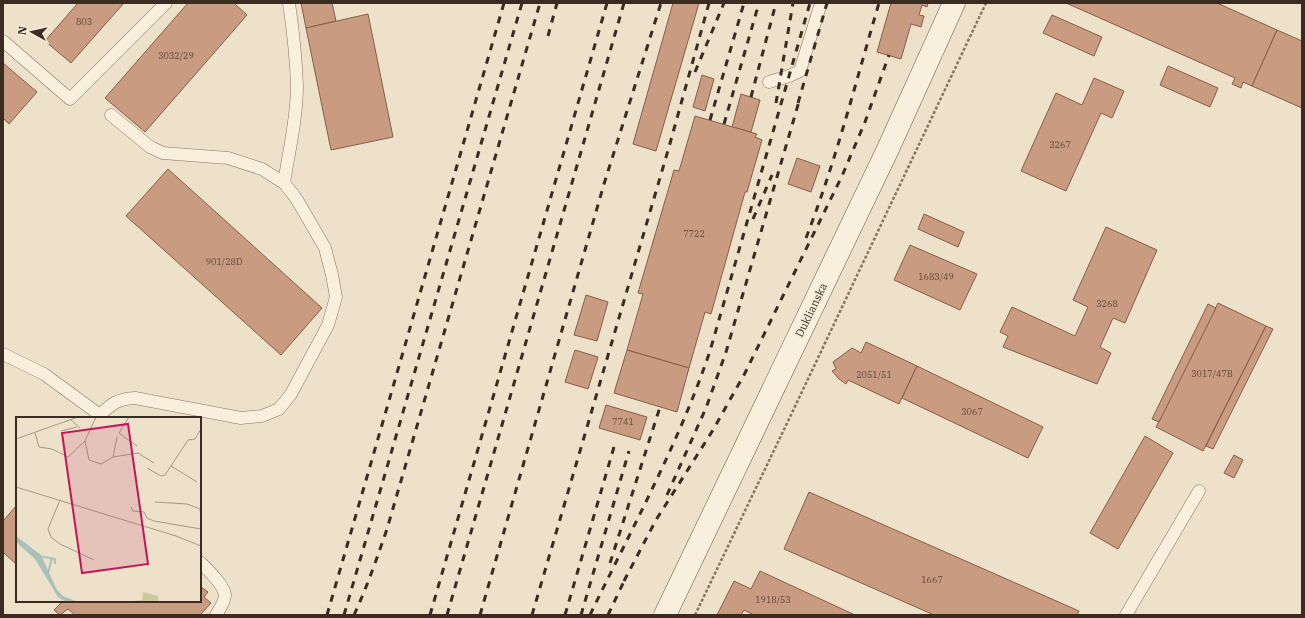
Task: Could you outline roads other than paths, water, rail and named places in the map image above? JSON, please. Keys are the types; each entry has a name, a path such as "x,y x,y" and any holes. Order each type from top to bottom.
{"street":[{"name":"Duklianska","path":"665,615 888,149 954,3"}],"lane":[{"path":"3,41 70,99 166,3"},
{"path":"284,183 294,125 297,87 289,3"},
{"path":"769,82 800,71 821,3"},
{"path":"3,354 44,374 100,417 112,404 123,398 135,398 241,418 262,416 279,409 291,394 328,325 336,297 325,248 296,198 284,183 262,169 228,158 163,153 150,147 111,115"},
{"path":"1126,615 1199,491"},
{"path":"201,563 222,587 225,595 221,607 216,615"}],"railway":[{"path":"327,615 504,3"},
{"path":"344,615 522,3"},
{"path":"354,615 368,583 387,529 540,3"},
{"path":"548,36 557,3"},
{"path":"430,615 607,3"},
{"path":"447,615 624,3"},
{"path":"480,615 604,184 661,3"},
{"path":"532,615 669,147 709,3"},
{"path":"695,72 724,3"},
{"path":"710,120 744,3"},
{"path":"724,124 759,3"},
{"path":"751,97 776,3"},
{"path":"776,103 793,3"},
{"path":"590,615 669,452 698,385 710,351 810,3"},
{"path":"798,103 827,3"},
{"path":"806,238 827,180 879,3"},
{"path":"624,581 656,520 713,430 745,373 842,176 865,122 889,55"},
{"path":"667,495 706,408 726,352 800,98"},
{"path":"753,219 772,175"},
{"path":"610,563 660,407"},
{"path":"565,615 614,447"},
{"path":"581,615 629,451"},
{"path":"608,615 626,577"}]}
